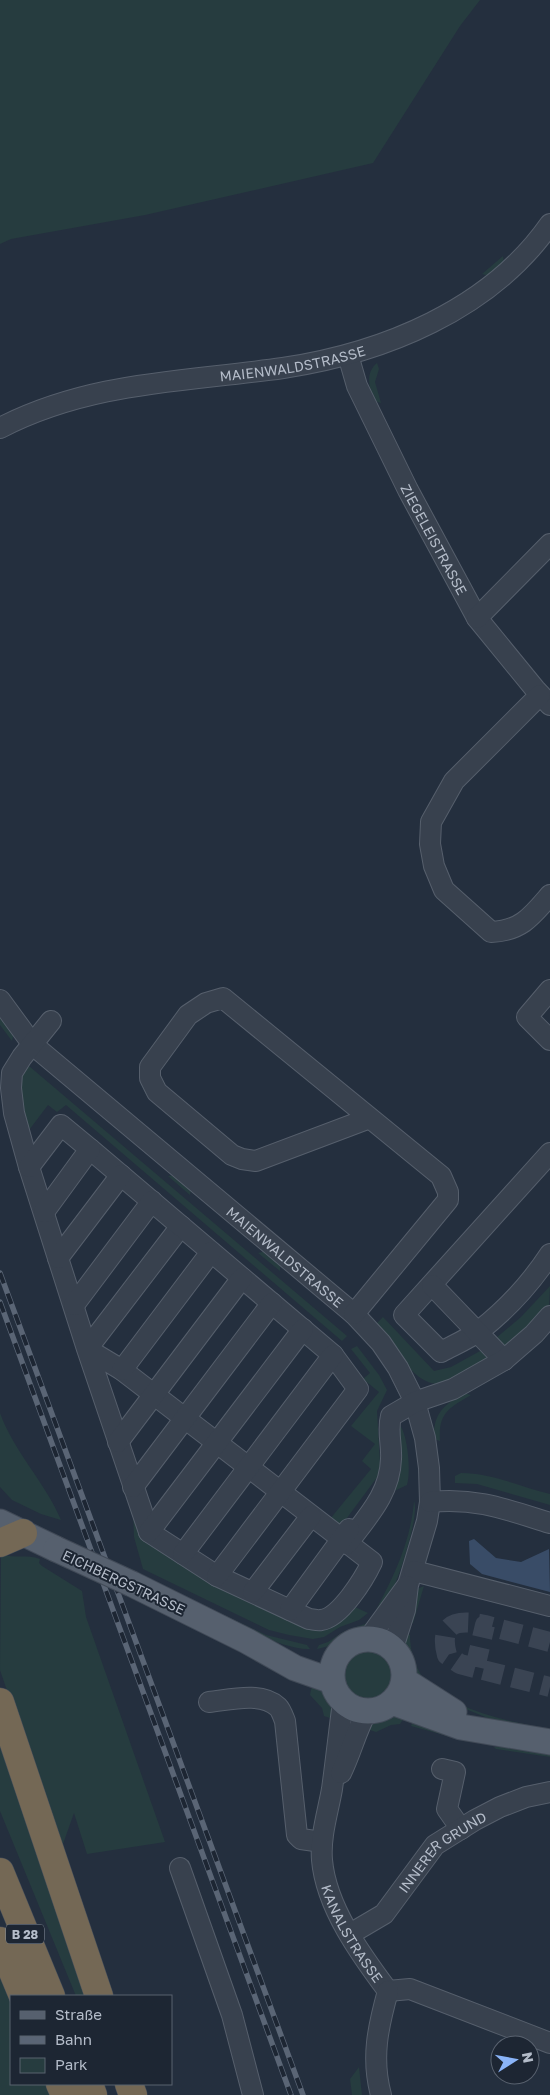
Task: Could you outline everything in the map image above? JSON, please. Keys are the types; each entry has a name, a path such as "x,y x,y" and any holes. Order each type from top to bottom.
{"highway":[{"path":"0,1702 99,1995"},
{"name":"B 28","path":"0,1872 51,1995"},
{"name":"B 28","path":"0,1941 23,1995"}],"main road":[{"name":"EICHBERGSTRASSE","path":"5,1528 132,1584 248,1641 337,1692 358,1710 367,1712"},
{"path":"337,1692 332,1669 336,1657 342,1649 350,1643 369,1638 382,1641 393,1648 400,1658 404,1669 404,1680 400,1692 392,1702 380,1709 367,1712"},
{"name":"EICHBERGSTRASSE","path":"248,1641 312,1656 336,1657"},
{"path":"404,1680 440,1704 490,1731"},
{"path":"392,1702 461,1726 550,1742"}],"street":[{"name":"MAIENWALDSTRASSE","path":"0,428 26,415 58,404 120,388 168,380 284,368 348,355 378,346 425,326 482,292 511,268 550,224"},
{"name":"ZIEGELEISTRASSE","path":"348,355 357,386 408,490 477,618 545,700"},
{"path":"477,618 550,544"},
{"path":"545,700 454,781 432,822 430,844 434,866 444,890 491,932 505,932 520,926 550,895"},
{"path":"550,990 527,1017 550,1040"},
{"path":"354,1314 448,1200 448,1192 441,1176 370,1118 223,998 206,1003 188,1015 150,1068 150,1078 157,1092 232,1155 242,1159 256,1161 370,1118"},
{"name":"MAIENWALDSTRASSE","path":"0,1000 34,1044 354,1314 381,1343 398,1368 415,1402 425,1438 430,1502 405,1610 393,1648"},
{"path":"51,1021 34,1044 22,1056 12,1073 11,1088 14,1113 58,1258 118,1442 149,1532 217,1576 309,1619 322,1620 334,1614 365,1578 372,1562 122,1370 88,1349"},
{"path":"29,1167 61,1125 334,1355 358,1389 217,1576"},
{"path":"44,1212 90,1150"},
{"path":"550,1153 404,1315 442,1352 478,1332 508,1305 535,1276 550,1254"},
{"path":"58,1258 121,1175"},
{"path":"74,1304 152,1201"},
{"path":"88,1349 181,1226"},
{"path":"122,1370 211,1252"},
{"path":"118,1442 242,1278"},
{"path":"432,1285 504,1360"},
{"path":"133,1487 272,1303"},
{"path":"290,1610 344,1542 375,1492 390,1476 391,1457 388,1430 390,1416 415,1402 453,1389 504,1360 534,1334 550,1316"},
{"path":"149,1532 303,1329"},
{"path":"183,1554 334,1355"},
{"path":"430,1502 464,1500 496,1506 550,1523"},
{"path":"253,1592 311,1516"},
{"name":"MAIENWALDSTRASSE","path":"369,1638 411,1578"},
{"path":"411,1578 550,1606"},
{"name":"KANALSTRASSE","path":"337,1692 332,1790 322,1842 322,1860 329,1894 365,1960 388,1992 410,1989 550,2043"},
{"path":"209,1702 267,1700 279,1708 284,1721 297,1835 301,1839 322,1842"},
{"name":"KANALSTRASSE","path":"332,1790 347,1761 357,1732 367,1712"},
{"path":"442,1769 455,1772 447,1808 461,1829"},
{"name":"INNERER GRUND","path":"350,1934 384,1914 434,1845 500,1807 526,1797 550,1792"},
{"path":"180,1868 232,2015 253,2095"},
{"path":"380,2095 376,2079 374,2054 388,1992"}],"green space":[{"path":"0,0 480,0 460,26 373,163 145,215 11,239 0,244"},
{"path":"503,256 504,263 489,276 482,274"},
{"path":"377,363 379,369 375,382 381,403 374,401 369,381 371,371"},
{"path":"0,1018 14,1033 12,1041 0,1025"},
{"path":"27,1065 347,1336 342,1341 66,1105 57,1112 48,1105 26,1134 20,1108 19,1089 22,1072"},
{"path":"176,1175 191,1188 190,1195 168,1176"},
{"path":"266,1251 280,1264 280,1271 258,1253"},
{"path":"550,1286 549,1308 506,1347 496,1338 521,1317"},
{"path":"383,1317 434,1371 451,1367 482,1350 486,1355 486,1360 450,1381 438,1384 429,1382 411,1370 402,1361 376,1324"},
{"path":"357,1346 379,1375 387,1390 377,1411 380,1463 378,1476 344,1522 336,1524 330,1519 371,1469 362,1461 375,1444 351,1426 379,1392 363,1379 370,1373 351,1349"},
{"path":"463,1393 471,1395 446,1412 441,1424 440,1441 434,1439 437,1417 450,1402"},
{"path":"0,1413 13,1441 47,1493 61,1520 41,1514 12,1500 0,1487"},
{"path":"400,1425 407,1446 408,1479 407,1485 392,1492 396,1427"},
{"path":"461,1473 484,1475 550,1494 550,1505 477,1484 455,1483 455,1476"},
{"path":"414,1501 414,1520 403,1563 390,1596 378,1611 377,1608 406,1543"},
{"path":"133,1509 141,1531 153,1547 311,1629 355,1607 368,1613 359,1620 340,1627 324,1637 313,1639 269,1630 143,1569 134,1537"},
{"path":"1,1554 40,1559 39,1563 42,1566 82,1591 86,1617 165,1842 87,1854 74,1813 63,1844 31,1761 0,1670"},
{"path":"424,1586 413,1623 406,1623 417,1589"},
{"path":"171,1590 266,1635 307,1645 310,1649 296,1648 260,1635"},
{"path":"370,1622 371,1626 345,1636 329,1646 317,1649 319,1645 328,1642 343,1632"},
{"path":"405,1632 410,1635 414,1658 424,1680 412,1678 405,1642"},
{"path":"368,1647 378,1649 387,1655 393,1664 395,1674 393,1684 387,1693 378,1699 368,1701 358,1699 349,1693 343,1684 341,1674 343,1664 349,1655 358,1649"},
{"path":"313,1680 329,1697 336,1720 324,1716 322,1708 310,1695"},
{"path":"457,1703 491,1716 550,1729 550,1731 490,1719 456,1705"},
{"path":"395,1712 407,1713 400,1724 391,1725 376,1732 364,1728 372,1719"},
{"path":"416,1715 451,1736 451,1737 411,1726"},
{"path":"0,1718 95,1995 76,1995 0,1811"},
{"path":"494,1747 550,1753 550,1757 496,1749"},
{"path":"0,1972 10,1997 10,2085 47,2085 52,2095 0,2095"},
{"path":"359,2067 362,2095 352,2095 350,2079"}],"water":[{"path":"474,1539 496,1558 521,1562 549,1549 550,1592 482,1574 470,1564 469,1541"}],"tunnel":[{"path":"475,1668 460,1664 447,1655 445,1636 452,1625 459,1623 485,1625"},
{"path":"550,1642 485,1625 475,1668 550,1687"}],"railway":[{"path":"0,1273 303,2095"},
{"path":"0,1302 291,2095"}]}
